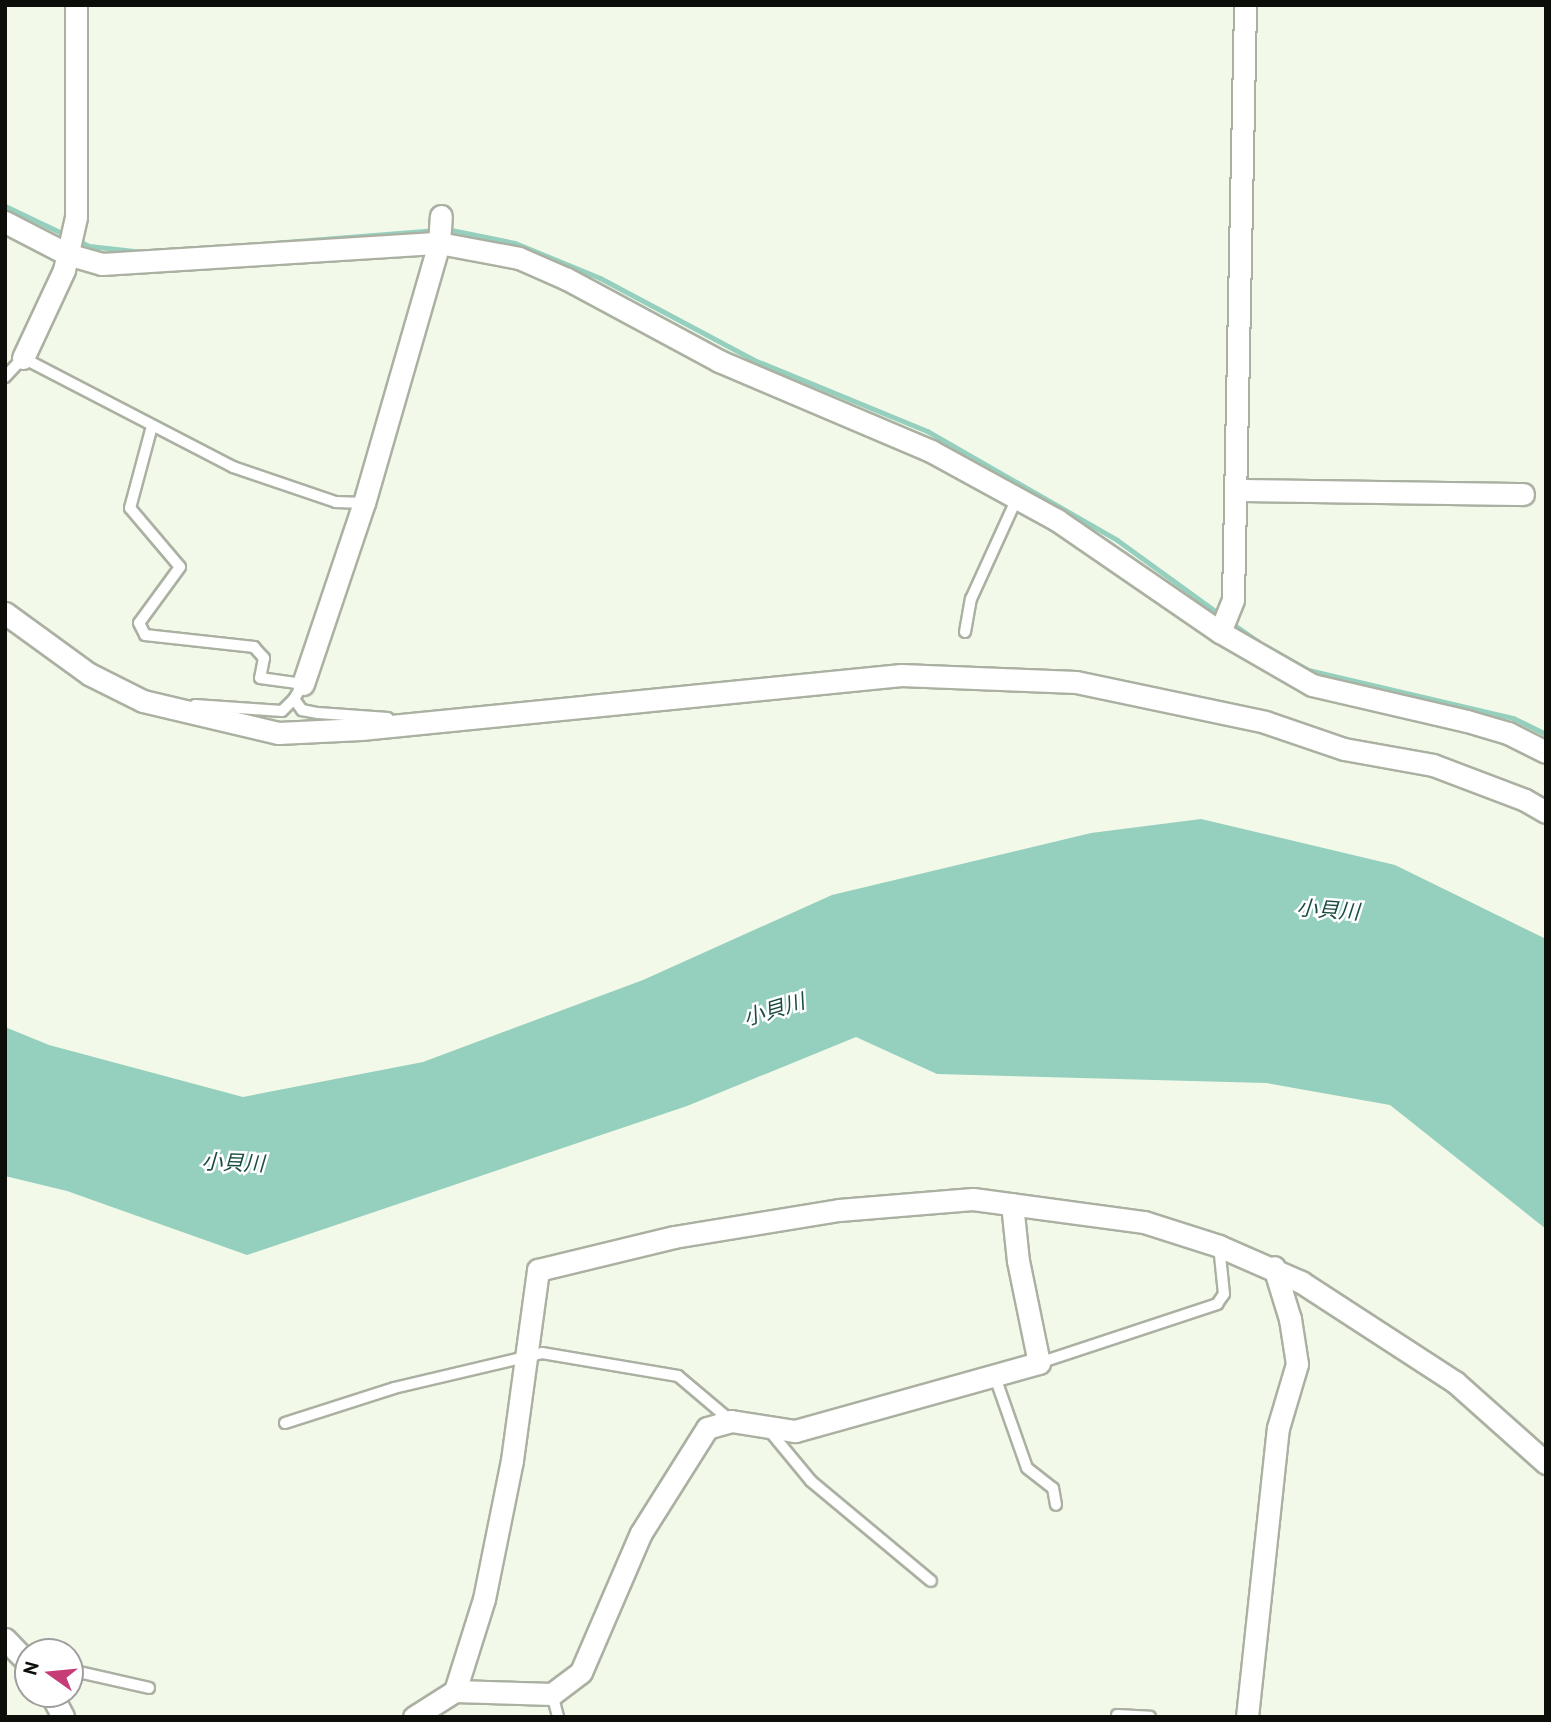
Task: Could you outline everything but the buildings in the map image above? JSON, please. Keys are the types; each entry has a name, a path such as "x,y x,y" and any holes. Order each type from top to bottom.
{"street":[{"path":"23,358 69,244 76,5"},
{"path":"1220,632 1232,611 1245,5"},
{"path":"5,222 69,244 102,264 149,265 440,228 567,279 719,361 890,431 1017,498 1122,562 1220,632 1312,685 1467,721 1508,733 1546,752"},
{"path":"298,692 364,503 440,228"},
{"path":"1236,491 1523,494"},
{"path":"5,613 89,674 143,701 278,733 439,721 901,675 1076,682 1265,722 1344,749 1433,765 1525,800 1546,812"},
{"path":"455,1692 484,1600 528,1354 538,1270 674,1237 839,1210 973,1199 1144,1222 1274,1267 1455,1382 1544,1458"},
{"path":"414,1717 455,1692 552,1694 582,1672 641,1533 696,1441 707,1428 731,1421 768,1429 795,1431 1039,1363 1018,1261 1012,1204"},
{"path":"1247,1717 1278,1428 1297,1364 1290,1319 1274,1267"}],"lane":[{"path":"5,377 23,358 233,467 336,502 364,503"},
{"path":"152,426 130,508 180,566 139,623 145,635 254,647 264,658 260,678 298,692"},
{"path":"965,632 971,599 1017,498"},
{"path":"143,701 282,710 298,692"},
{"path":"298,692 302,710 439,721"},
{"path":"1039,1363 1217,1304 1224,1294 1219,1246"},
{"path":"285,1423 528,1354 657,1369 678,1376 731,1421"},
{"path":"995,1377 1027,1468 1053,1488 1056,1505"},
{"path":"768,1429 811,1481 931,1581"},
{"path":"84,1673 149,1688"},
{"path":"552,1694 558,1717"},
{"path":"1117,1715 1150,1717"}],"water":[{"name":"小貝川","path":"1201,819 1395,865 1546,939 1546,1229 1390,1105 1266,1083 937,1074 856,1037 687,1106 247,1255 67,1191 5,1176 5,1027 49,1045 243,1097 423,1062 643,980 832,895 1091,833"}],"waterway":[{"path":"5,206 66,235"},
{"path":"446,229 515,243 600,278 754,360 927,431 1117,540 1222,616"},
{"path":"272,243 437,230"},
{"path":"75,239 89,246 143,252"},
{"path":"1230,622 1259,642"},
{"path":"1267,647 1308,670 1513,718 1546,734"}]}
